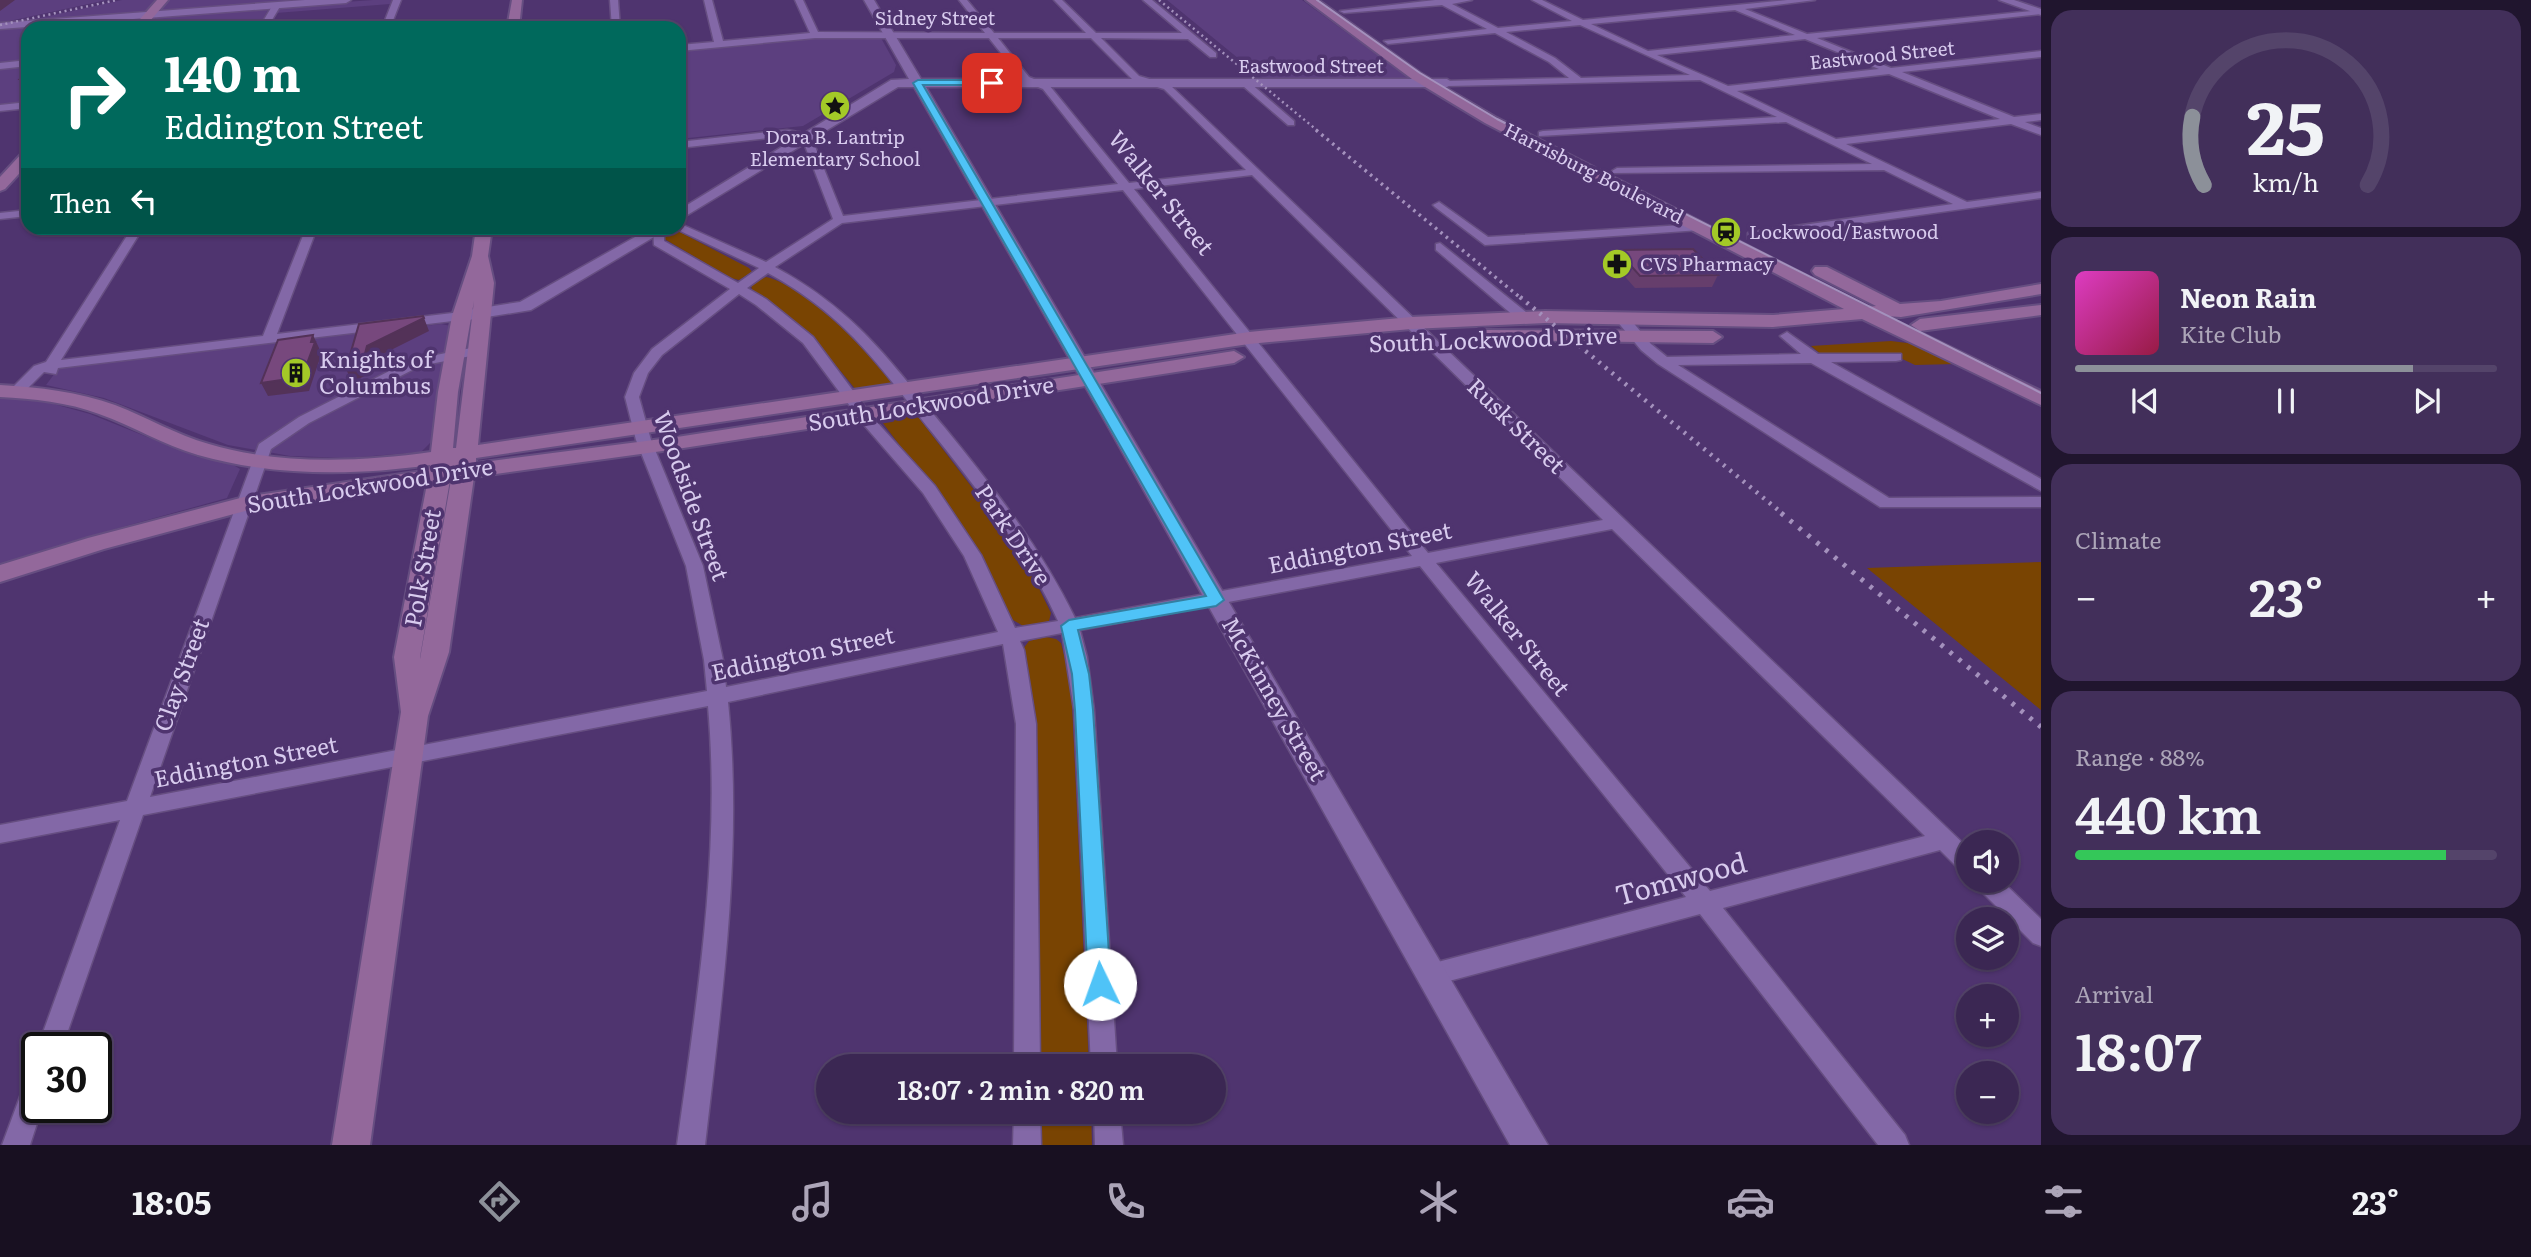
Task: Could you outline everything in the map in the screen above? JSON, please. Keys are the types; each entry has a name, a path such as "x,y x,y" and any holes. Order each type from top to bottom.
{"main road":[{"path":"144,21 163,0"},
{"path":"514,21 517,0"},
{"name":"Harrisburg Boulevard","path":"1311,0 1427,83 1490,120 1867,314 1897,319"},
{"name":"Harrisburg Boulevard","path":"1328,0 1447,83 1543,134 1777,249"},
{"path":"0,186 21,163"},
{"name":"Polk Street","path":"351,1145 407,756 414,716 436,652 453,463 455,354 461,316 484,235"},
{"name":"Polk Street","path":"453,463 479,332 485,283 480,256"},
{"name":"Harrisburg Boulevard","path":"1801,261 1897,319 2041,399"},
{"name":"South Lockwood Drive","path":"1254,346 1425,337 1787,336 1897,319 2041,289"},
{"name":"South Lockwood Drive","path":"1897,319 1928,325 2041,310"},
{"name":"South Lockwood Drive","path":"1,575 96,542 244,504 453,463 643,437 864,415 1086,371 1410,323 1621,317 1773,321 1867,314"},
{"path":"1928,325 2041,380"},
{"name":"South Lockwood Drive","path":"643,437 905,388 1086,371"},
{"path":"9,391 72,399 107,410 203,449 259,459 344,466 419,460 453,463"}],"street":[{"path":"68,21 346,0"},
{"path":"389,21 397,0"},
{"path":"614,0 616,21"},
{"path":"708,0 719,44"},
{"path":"799,0 816,35"},
{"name":"McKinney Street","path":"869,0 1086,371 1530,1145"},
{"name":"Walker Street","path":"963,0 1026,79 1046,87 1425,561 1705,903 1895,1145"},
{"name":"Rusk Street","path":"1058,0 1136,78 1167,87 1956,852"},
{"path":"1147,0 1213,55"},
{"path":"1344,11 1468,0"},
{"path":"1536,0 1704,78 1968,207"},
{"path":"1715,0 2041,132"},
{"path":"1388,41 1811,0"},
{"path":"2004,0 2041,12"},
{"path":"1441,1 1552,60 1578,80"},
{"path":"268,21 278,5"},
{"path":"1646,53 2041,12"},
{"path":"0,26 21,24"},
{"name":"Sidney Street","path":"686,47 816,35 1191,36"},
{"name":"Eastwood Street","path":"1727,90 2041,54"},
{"path":"2020,57 2041,64"},
{"path":"0,65 21,64"},
{"name":"Eastwood Street","path":"806,136 891,84 914,77 1035,83 1245,84 1704,78"},
{"path":"1245,84 1291,122"},
{"path":"0,108 21,106"},
{"path":"1834,142 2041,117"},
{"path":"1543,134 1787,119"},
{"path":"686,144 787,133 806,136"},
{"path":"806,136 839,220 1253,172"},
{"path":"686,212 806,136"},
{"path":"1618,170 1885,167"},
{"path":"1752,236 2041,195"},
{"path":"1439,205 1485,241 1700,227"},
{"path":"0,216 21,214"},
{"name":"Woodside Street","path":"691,1145 713,965 720,881 724,796 720,696 701,589 682,530 643,437 631,398 640,375 653,355 685,326 765,268 839,220"},
{"name":"Park Drive","path":"686,230 765,268 837,313 879,354 1032,556 1069,626 1081,674 1084,710 1103,1054"},
{"path":"9,391 39,382 52,370 51,365 133,235"},
{"path":"269,337 308,235"},
{"path":"259,459 264,447 283,431 416,363 455,354 479,332 650,235"},
{"name":"Park Drive","path":"660,235 658,242 738,287 784,318 808,340 864,415 929,490 952,523 993,596 1014,650 1026,724 1027,1054"},
{"path":"1440,247 1526,319"},
{"path":"51,365 461,316 479,332"},
{"path":"1621,317 1635,336 1663,361 1886,503 2041,502"},
{"path":"1787,336 1815,359 2041,486"},
{"path":"1663,361 1896,357"},
{"name":"Clay Street","path":"55,1032 259,459"},
{"name":"Eddington Street","path":"0,834 720,696 1009,636 1216,600 1615,523"},
{"name":"Tomwood","path":"1434,974 1944,840"},
{"path":"1998,893 2041,935"},
{"path":"16,1145 24,1123"},
{"path":"1027,1124 1027,1145"},
{"path":"1108,1124 1109,1145"}],"shaded area":[{"path":"0,0 107,0 0,23"},
{"path":"122,0 310,0 35,21 27,21"},
{"path":"392,0 390,4 276,13 289,6"},
{"path":"1167,0 1302,0 1410,79 1266,81"},
{"path":"268,10 263,19 153,21 162,16"},
{"path":"21,27 21,62 0,63 0,29"},
{"path":"819,38 881,38 896,65 894,72 803,126 686,138 686,50"},
{"path":"21,66 21,102 0,104 0,68"},
{"path":"686,235 752,272 739,280 731,278 661,237"},
{"path":"766,277 799,292 838,321 873,355 892,385 856,390 808,336 752,290 751,284"},
{"path":"441,324 451,326 440,403 432,441 421,452 348,458 290,456 228,445 104,398 46,385 58,369 65,367 369,327 368,333"},
{"path":"1891,341 1915,344 1955,364 1915,365 1896,356 1823,356 1811,346"},
{"path":"0,397 50,403 90,414 197,457 230,463 240,469 227,498 0,564"},
{"path":"912,412 1006,532 1026,562 1051,613 1049,621 1025,627 1013,620 969,537 879,418"},
{"path":"2041,562 2041,710 1867,568"},
{"path":"1046,637 1061,643 1071,683 1088,1054 1041,1054 1038,750 1034,704 1023,649 1029,641"},
{"path":"1042,1124 1091,1124 1092,1145 1042,1145"}],"building":[{"path":"1693,249 1718,275 1640,276 1617,250"},
{"path":"424,318 367,346 363,361 346,369 359,324"},
{"path":"313,335 311,342 315,342 302,377 261,383 278,340"}],"tram line":[{"path":"1317,0 1420,73 1497,119 2041,393"}],"railway":[{"path":"0,25 117,0"},
{"path":"1159,0 1318,131"},
{"path":"1316,130 1522,299"},
{"path":"1520,297 1783,514"},
{"path":"1781,513 2041,727"}],"place":[{"name":"Dora B. Lantrip Elementary School","path":"835,106"},
{"name":"Lockwood/Eastwood","path":"1726,232"},
{"name":"CVS Pharmacy","path":"1617,264"},
{"name":"Knights of Columbus","path":"296,373"}],"route":[{"path":"992,83 918,83 1216,600 1069,626 1081,674 1100,984"}]}
